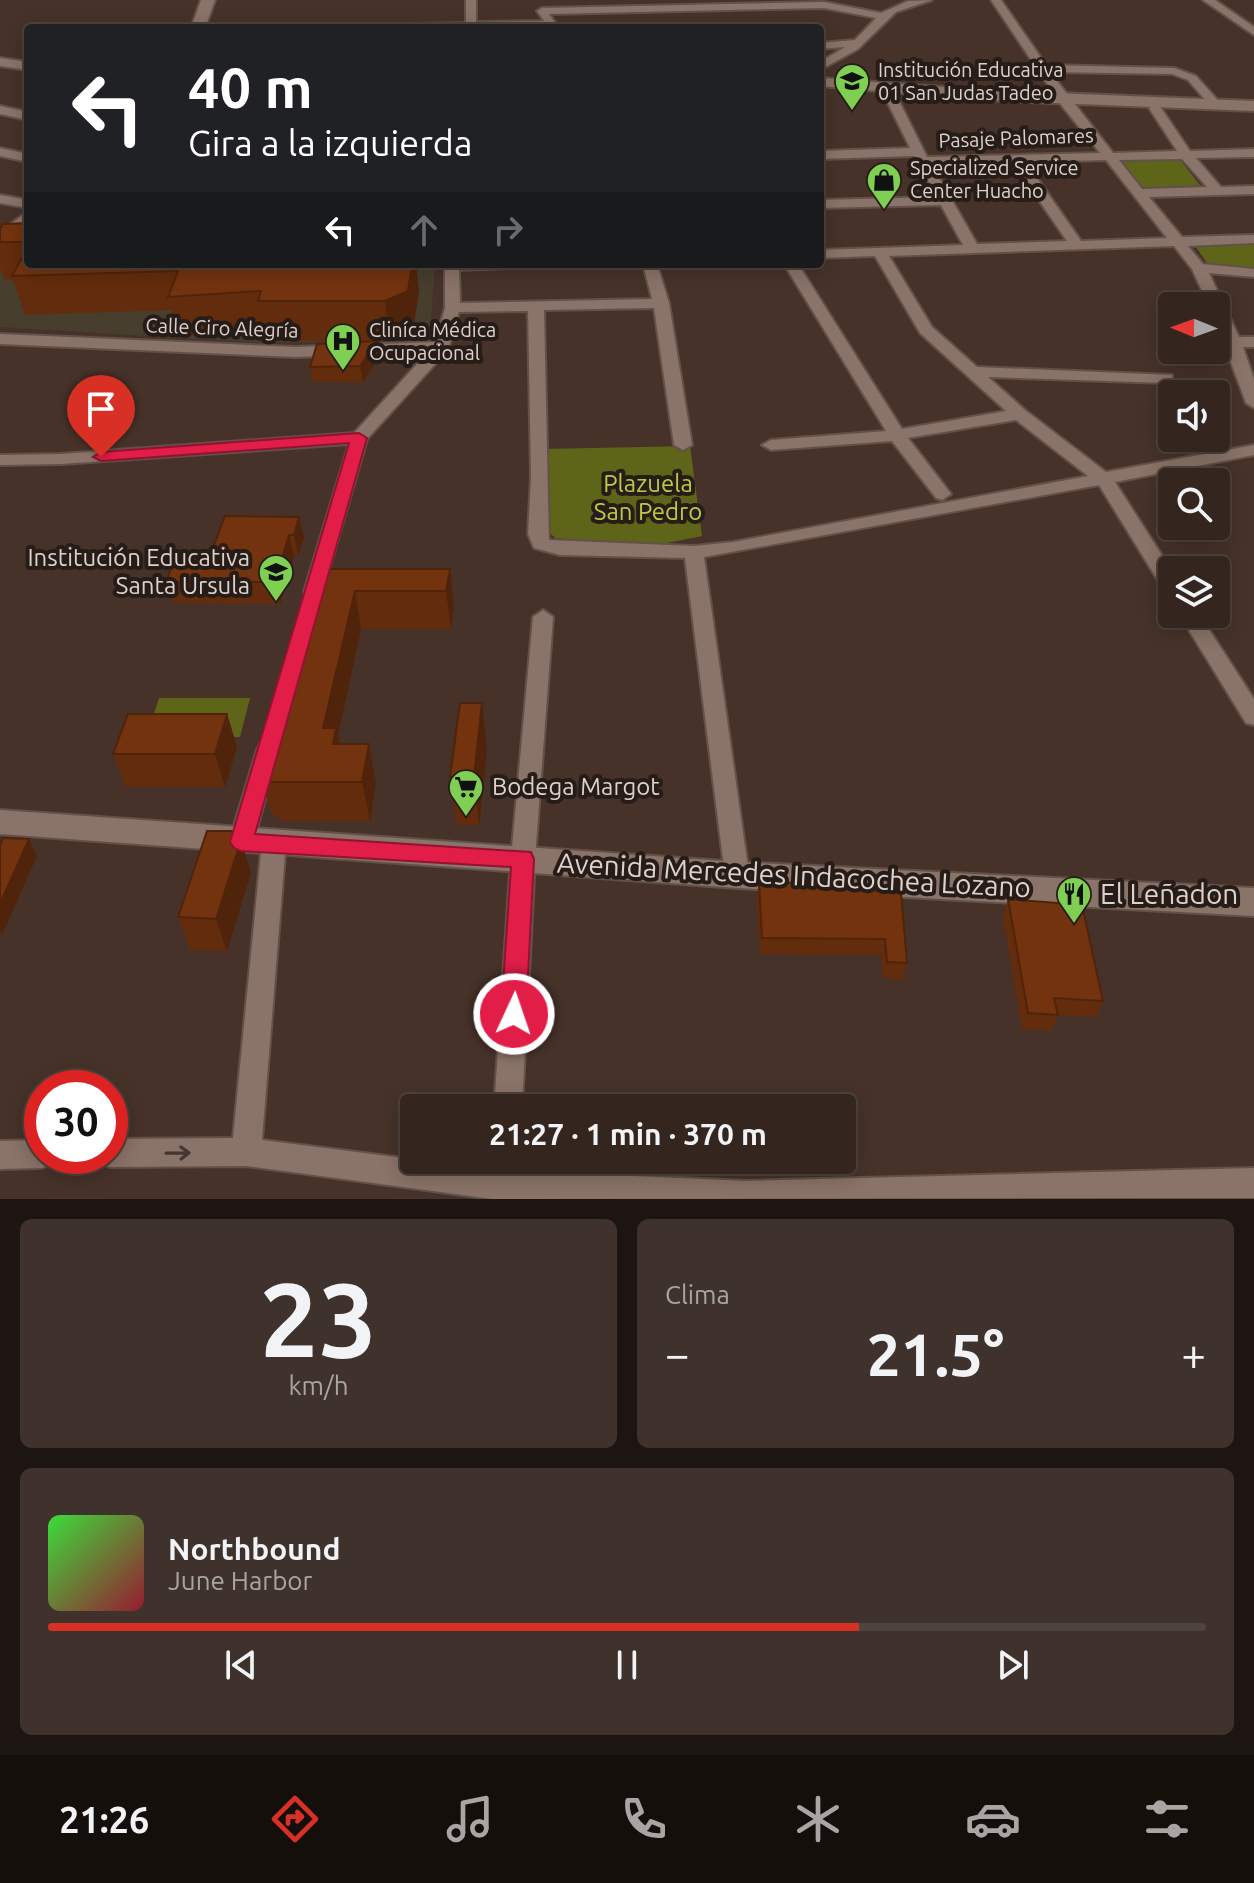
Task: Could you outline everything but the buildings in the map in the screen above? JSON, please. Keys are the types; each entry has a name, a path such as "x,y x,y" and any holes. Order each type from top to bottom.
{"street":[{"path":"199,24 208,0"},
{"path":"459,0 464,24"},
{"path":"466,24 471,0"},
{"path":"824,64 859,42 880,16 900,6 927,0"},
{"path":"996,0 1064,101 1199,268 1233,342 1254,403"},
{"path":"1208,0 1253,30"},
{"path":"551,24 542,11 718,3 824,5 880,16"},
{"path":"824,46 859,42"},
{"path":"0,64 24,67"},
{"path":"1041,68 1174,71 1192,78 1217,106"},
{"path":"824,84 1155,108 1254,108"},
{"path":"887,90 973,249"},
{"path":"1064,101 1254,108"},
{"path":"1155,108 1187,156 1217,191"},
{"path":"0,110 24,115"},
{"path":"0,152 24,157"},
{"name":"Pasaje Palomares","path":"824,155 1016,158 1254,153"},
{"path":"1016,158 1077,245"},
{"path":"1140,193 1254,190"},
{"path":"0,199 24,203"},
{"path":"824,204 946,201"},
{"path":"0,239 24,218"},
{"path":"824,254 1254,239"},
{"path":"880,253 926,330 1019,414 1106,481 1158,565"},
{"path":"307,617 359,438 442,347 453,308 452,268"},
{"path":"651,268 661,303 683,445"},
{"path":"793,268 897,435 942,494"},
{"path":"1199,268 1254,273"},
{"path":"453,308 661,303"},
{"path":"536,307 540,477 537,534 541,544 560,549 694,552 1106,481 1254,450"},
{"name":"Calle Ciro Alegría","path":"0,339 296,352 442,347"},
{"path":"1233,342 1254,342"},
{"path":"973,372 1166,378"},
{"path":"771,445 897,435 1019,414"},
{"path":"0,460 61,459 359,438"},
{"path":"694,552 737,875"},
{"path":"509,1094 523,859 543,617"},
{"path":"1198,628 1254,717"},
{"path":"241,842 272,737"},
{"name":"Avenida Mercedes Indacochea Lozano","path":"0,822 241,842 737,875 1254,902"},
{"path":"246,1152 274,842"},
{"path":"128,1153 246,1152 504,1181 747,1196 1254,1183"},
{"path":"0,1155 24,1154"}],"shaded area":[{"path":"0,250 24,262 24,268 435,268 430,334 418,340 263,343 0,327"}],"green space":[{"path":"1178,157 1203,189 1144,191 1120,159"},
{"path":"1254,244 1254,270 1209,266 1196,247"},
{"name":"Plazuela San Pedro","path":"690,446 702,536 652,546 555,538 545,528 543,449"},
{"path":"159,698 250,698 240,737 146,738"}],"place":[{"name":"Institución Educativa 01 San Judas Tadeo","path":"852,112"},
{"name":"Specialized Service Center Huacho","path":"884,211"},
{"name":"Cliníca Médica Ocupacional","path":"343,372"},
{"name":"Institución Educativa Santa Ursula","path":"276,603"},
{"name":"Bodega Margot","path":"466,818"},
{"name":"El Leñadon","path":"1074,925"}],"route":[{"path":"101,457 359,438 241,842 523,859 514,1014"}]}
